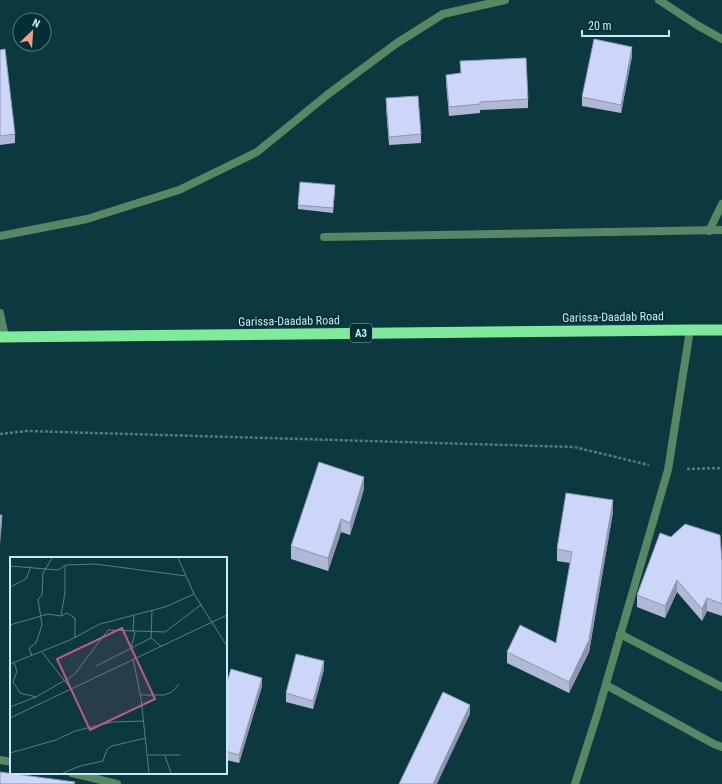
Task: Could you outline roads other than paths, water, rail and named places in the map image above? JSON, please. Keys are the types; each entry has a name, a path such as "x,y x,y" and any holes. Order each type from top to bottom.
{"highway":[{"name":"Garissa-Daadab Road","path":"2,337 722,330"}],"street":[{"path":"0,236 87,219 178,190 257,152 327,95 390,48 443,14 505,0"},
{"path":"659,0 697,25 722,39"},
{"path":"709,231 722,204"},
{"path":"324,237 722,230"},
{"path":"0,313 2,337"},
{"path":"575,784 606,685 668,470 690,330"},
{"path":"620,634 722,687"},
{"path":"606,685 714,744 722,746"},
{"path":"0,760 10,762"},
{"path":"76,774 117,784"}]}
